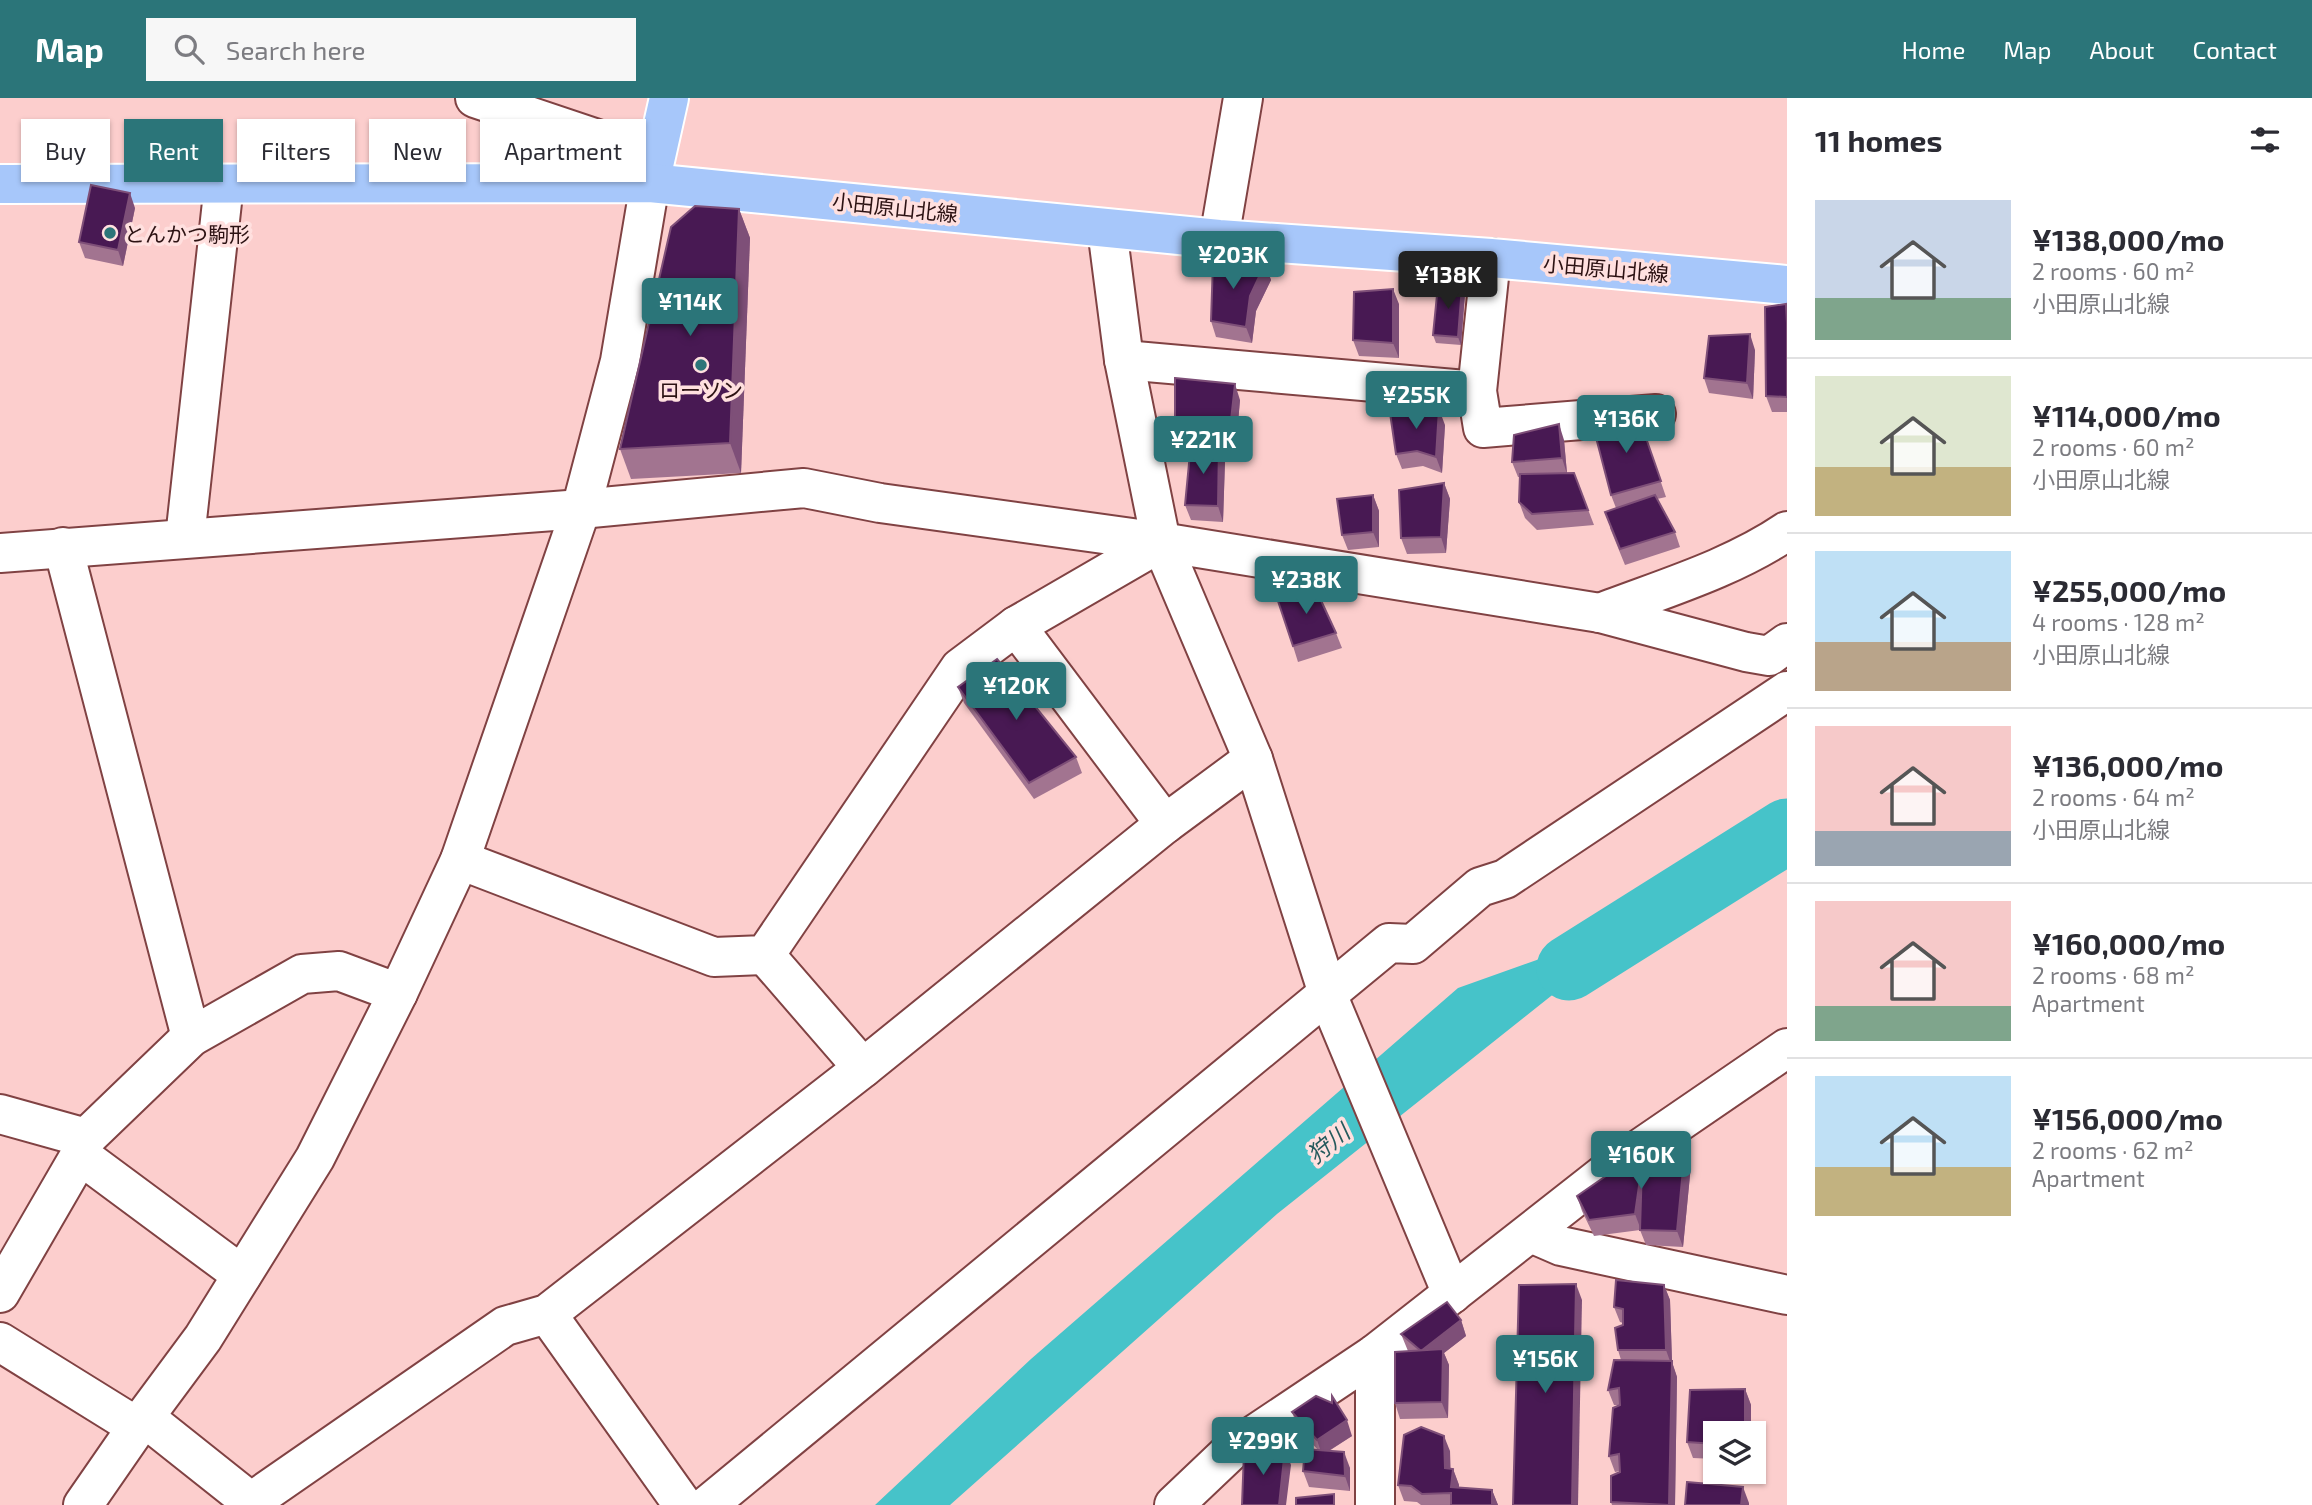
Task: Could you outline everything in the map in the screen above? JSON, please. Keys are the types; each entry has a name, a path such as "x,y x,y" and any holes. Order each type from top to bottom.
{"main road":[{"path":"650,183 669,98"},
{"name":"小田原山北線","path":"0,184 650,183 1107,229 1491,258 1787,285"}],"street":[{"path":"83,1505 140,1422 203,1338 315,1158 398,993 460,860 581,509 620,361 650,183 609,143 475,98"},
{"path":"1219,239 1243,98"},
{"path":"185,538 224,184"},
{"path":"1107,229 1124,360 1161,542 1253,759 1330,1000 1448,1283"},
{"path":"1491,258 1477,391 1483,428 1656,414"},
{"path":"1124,360 1477,391"},
{"path":"0,553 581,509 804,488 880,503 1161,542 1600,613 1769,656 1787,643"},
{"path":"1600,613 1728,563 1787,531"},
{"path":"765,955 960,668 1016,626 1161,542"},
{"path":"63,547 191,1037"},
{"path":"1016,626 1165,824"},
{"path":"708,1505 1330,1000 1389,943 1413,944 1480,887 1505,879 1787,691"},
{"path":"0,1342 140,1422 251,1502 505,1326 547,1314 863,1068 1165,824 1253,759"},
{"path":"460,860 714,957 765,955"},
{"path":"765,955 863,1068"},
{"path":"0,1293 83,1146 191,1037 302,974 339,971 398,993"},
{"path":"1174,1505 1233,1449 1375,1354 1448,1283 1531,1233 1616,1166 1787,1048"},
{"path":"0,1114 83,1146 242,1275"},
{"path":"1531,1233 1561,1246 1787,1295"},
{"path":"547,1314 683,1505"},
{"path":"1375,1354 1376,1505"}],"water":[{"path":"1644,922 1277,1214 950,1505 875,1505 1031,1359 1458,988"}],"building":[{"path":"91,185 130,193 118,250 79,242"},
{"name":"ローソン","path":"695,206 739,209 730,443 620,449 671,227"},
{"path":"1213,262 1265,264 1250,296 1246,327 1211,321"},
{"path":"1438,285 1462,286 1458,337 1433,335"},
{"path":"1393,289 1393,343 1353,340 1354,292"},
{"path":"1786,304 1787,397 1766,396 1765,307"},
{"path":"1750,334 1747,383 1704,378 1709,336"},
{"path":"1175,378 1235,384 1230,429 1199,429 1175,424"},
{"path":"1439,409 1436,457 1417,451 1396,454 1390,413"},
{"path":"1638,415 1661,481 1611,495 1593,426"},
{"path":"1559,424 1562,458 1512,462 1514,435"},
{"path":"1191,443 1219,445 1218,506 1185,505"},
{"path":"1574,473 1588,510 1532,514 1519,502 1520,474"},
{"path":"1444,483 1441,537 1401,538 1399,490"},
{"path":"1373,495 1373,532 1342,535 1337,499"},
{"path":"1655,495 1675,532 1620,549 1605,512"},
{"path":"1312,581 1336,633 1293,646 1278,601"},
{"path":"997,659 1076,757 1029,783 958,687"},
{"path":"1685,1149 1677,1231 1640,1230 1642,1165 1635,1214 1589,1220 1577,1196 1642,1151"},
{"path":"1616,1280 1664,1285 1666,1350 1618,1350 1615,1328 1623,1325 1623,1309 1614,1307"},
{"path":"1576,1284 1572,1505 1513,1505 1519,1285"},
{"path":"1447,1302 1461,1320 1421,1351 1401,1334"},
{"path":"1443,1349 1442,1402 1395,1403 1395,1352"},
{"path":"1614,1360 1672,1361 1669,1505 1611,1502 1611,1476 1620,1472 1619,1454 1609,1456 1613,1408 1620,1405 1619,1388 1608,1390"},
{"path":"1745,1389 1745,1421 1703,1421 1703,1443 1687,1442 1690,1390"},
{"path":"1316,1396 1332,1403 1332,1396 1347,1420 1317,1440 1292,1412"},
{"path":"1421,1427 1444,1436 1445,1468 1453,1469 1451,1487 1492,1490 1492,1505 1451,1505 1451,1493 1422,1494 1411,1486 1398,1485 1404,1435"},
{"path":"1285,1449 1279,1505 1242,1505 1244,1452"},
{"path":"1305,1449 1344,1452 1345,1476 1303,1471"},
{"path":"1687,1482 1743,1487 1741,1505 1685,1505"},
{"path":"1334,1494 1334,1505 1296,1505 1296,1498"}],"waterway":[{"name":"狩川","path":"1569,968 1787,831"}],"place":[{"name":"とんかつ駒形","path":"110,233"},
{"name":"ローソン","path":"701,365"}]}
